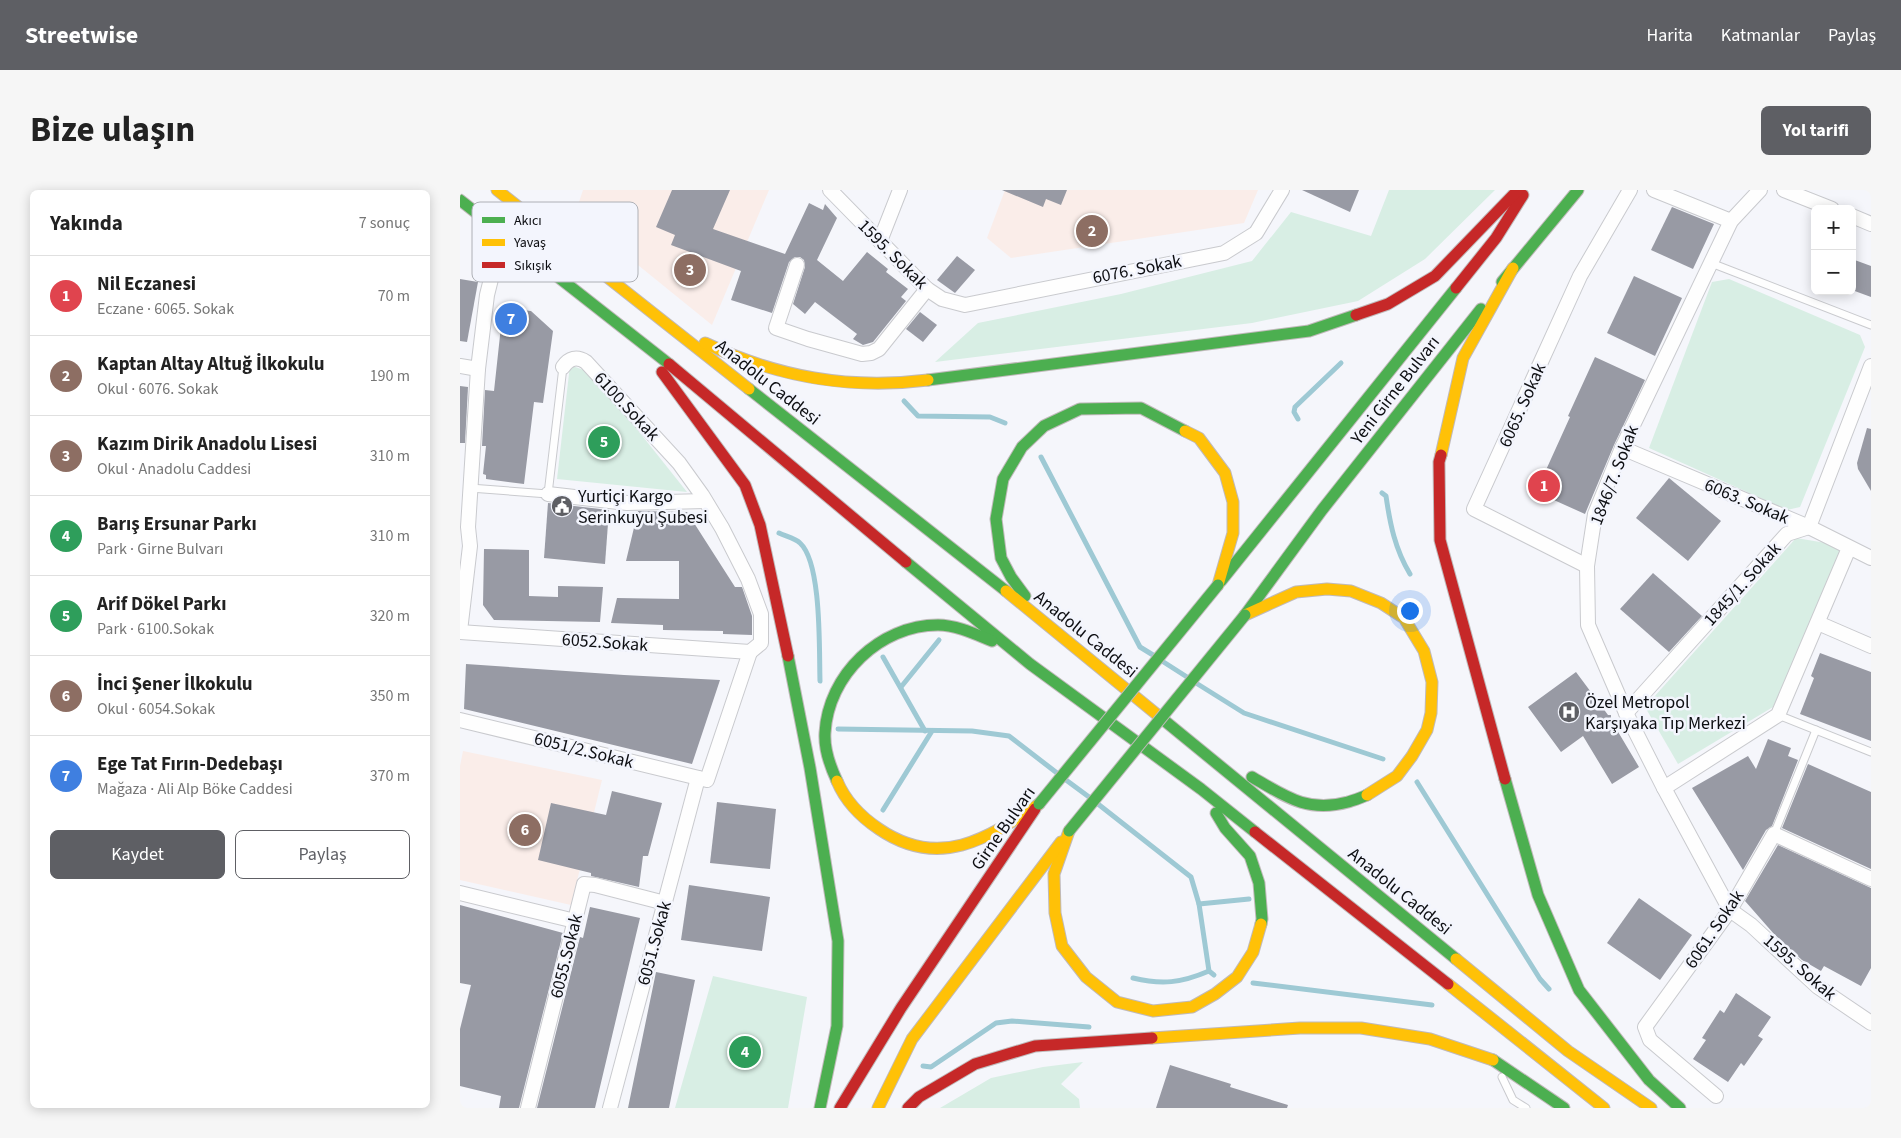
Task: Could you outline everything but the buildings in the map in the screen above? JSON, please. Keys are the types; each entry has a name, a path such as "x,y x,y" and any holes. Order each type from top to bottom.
{"main road":[{"name":"Anadolu Caddesi","path":"497,190 511,202"},
{"path":"662,322 723,352 781,373 861,384 896,384 1308,331 1388,304 1435,276 1518,190"},
{"name":"Yeni Girne Bulvarı","path":"1218,585 1496,238 1526,190"},
{"name":"Yeni Girne Bulvarı","path":"1069,831 1245,615 1322,510 1513,268 1578,190"},
{"path":"460,200 472,209"},
{"path":"1513,268 1463,358 1439,462 1440,540 1484,706 1538,895 1579,990 1649,1080 1680,1108"},
{"path":"565,282 638,339 1030,664 1201,789 1604,1108"},
{"name":"Anadolu Caddesi","path":"612,282 1065,638 1568,1051 1651,1108"},
{"path":"638,339 745,485 762,534 810,768 838,942 837,1026 820,1108"},
{"path":"1065,638 1049,618 1021,592 1011,577 1001,558 996,519 1003,479 1022,447 1044,426 1080,409 1141,408 1199,438 1225,473 1233,502 1233,533 1218,585"},
{"name":"Girne Bulvarı","path":"840,1108 902,1008 1039,804 1218,585"},
{"path":"1218,765 1243,772 1286,796 1311,806 1336,805 1364,797 1397,776 1412,756 1427,730 1431,713 1432,682 1424,652 1404,618 1381,603 1350,591 1319,590 1296,592 1245,615"},
{"path":"1030,664 996,643 969,631 939,625 909,628 876,644 860,657 843,677 832,703 825,734 831,768 849,803 874,827 904,844 930,848 953,847 994,834 1039,804"},
{"path":"1069,831 1054,874 1054,913 1062,946 1086,977 1117,1002 1154,1011 1192,1007 1237,977 1253,952 1262,920 1259,883 1250,856 1225,828 1201,789"},
{"path":"878,1108 912,1039 1069,831"},
{"path":"908,1108 920,1097 975,1064 1034,1046 1300,1028 1361,1028 1430,1039 1495,1061 1564,1108"}],"street":[{"path":"880,241 900,190"},
{"name":"6076. Sokak","path":"964,305 1224,253 1256,233 1282,190"},
{"name":"6065. Sokak","path":"1587,566 1474,509 1580,276 1630,190"},
{"path":"1654,190 1731,221"},
{"name":"1846/7. Sokak","path":"1730,910 1664,788 1626,712 1588,625 1587,566 1595,514 1622,448 1731,221 1760,190"},
{"path":"1784,190 1822,205"},
{"name":"1595. Sokak","path":"836,193 927,289 942,299 964,305"},
{"path":"1856,218 1871,224"},
{"path":"797,265 776,328 862,354 871,354 879,350 927,289"},
{"path":"460,631 470,546 464,527 470,488 478,369 486,295 490,282"},
{"name":"6100.Sokak","path":"563,367 570,360 576,358 586,362 679,463 705,501 740,563 761,614 761,644 750,652"},
{"path":"460,366 478,369"},
{"path":"1808,527 1865,398 1871,366"},
{"name":"6063. Sokak","path":"1622,448 1808,527 1871,558"},
{"path":"548,494 628,503 705,501"},
{"name":"1845/1. Sokak","path":"1626,712 1786,534 1808,527"},
{"path":"1664,788 1778,715 1849,548"},
{"path":"1818,624 1871,646"},
{"name":"6052.Sokak","path":"460,631 750,652"},
{"name":"6051.Sokak","path":"610,1108 665,903 703,779 750,652"},
{"name":"6051/2.Sokak","path":"460,720 703,779"},
{"path":"1774,834 1871,879"},
{"name":"6061. Sokak","path":"1716,1096 1650,1040 1645,1027 1730,910 1774,834"},
{"name":"6055.Sokak","path":"528,1108 584,884 595,885 665,903"},
{"path":"460,893 574,921"},
{"name":"1595. Sokak","path":"1730,910 1751,925 1818,987 1871,1023"}],"lane":[{"path":"1711,263 1871,325"},
{"name":"6100.Sokak","path":"548,494 563,367"},
{"path":"470,488 548,494"},
{"path":"1778,715 1871,752"},
{"path":"1774,834 1816,730"},
{"path":"1495,1061 1513,1100 1526,1108"}],"shaded area":[{"path":"583,190 769,190 712,325 638,265 638,202 579,202"},
{"path":"1005,190 1258,190 1244,223 1011,258 987,238"},
{"path":"463,751 602,780 571,905 460,880 460,766"}],"green space":[{"path":"1389,190 1495,190 1425,259 1358,301 1252,323 935,362 978,323 1121,294 1252,261 1291,212 1371,236"},
{"path":"1729,279 1860,335 1865,347 1800,507 1787,510 1649,448 1712,282"},
{"path":"570,365 589,372 687,492 557,479"},
{"path":"1796,538 1844,546 1773,707 1678,764 1645,707"},
{"path":"713,976 807,997 788,1108 675,1108"},
{"path":"1083,1062 1061,1084 1079,1099 1080,1108 940,1108 991,1078 1043,1067"}],"waterway":[{"path":"1298,419 1294,412 1295,407 1341,363"},
{"path":"904,401 918,416 990,417 1005,423"},
{"path":"1041,457 1140,647 1153,655"},
{"path":"1382,493 1386,496 1391,526 1397,546 1410,574"},
{"path":"779,533 793,538 800,543 807,553 812,569 818,608 820,681"},
{"path":"901,687 939,640"},
{"path":"883,657 925,731"},
{"path":"1162,661 1187,677"},
{"path":"1196,683 1244,713 1383,759"},
{"path":"838,729 972,731 1009,736 1057,773"},
{"path":"883,810 932,731"},
{"path":"1066,780 1089,797"},
{"path":"1417,782 1540,979 1549,989"},
{"path":"1098,804 1191,877 1199,904 1209,971 1214,975"},
{"path":"1199,904 1249,899"},
{"path":"1133,978 1153,982 1171,982 1209,971"},
{"path":"1253,983 1432,1005"},
{"path":"923,1066 931,1067 996,1023 1012,1021 1089,1027"}],"traffic: fast":[{"path":"1502,282 1578,190"},
{"path":"460,200 472,209"},
{"path":"564,282 669,364"},
{"path":"1221,581 1456,288"},
{"path":"1245,615 1322,510 1481,309"},
{"path":"928,380 1309,331 1356,315"},
{"path":"749,389 1006,591"},
{"path":"1025,596 1011,577 1001,558 996,519 1003,479 1022,447 1044,426 1080,409 1141,408 1185,431"},
{"path":"906,562 1030,664 1201,789 1255,832"},
{"path":"1039,804 1218,585"},
{"path":"1069,831 1245,615"},
{"path":"837,781 825,745 828,712 836,692 847,673 861,657 878,644 896,634 917,627 938,625 952,627 992,641"},
{"path":"788,656 810,768 838,941 837,1026 820,1108"},
{"path":"1160,717 1456,959"},
{"path":"1252,777 1287,797 1321,806 1348,802 1367,795"},
{"path":"1505,779 1538,895 1579,990 1649,1080 1680,1108"},
{"path":"1216,813 1225,828 1250,856 1259,883 1261,924"},
{"path":"1493,1060 1564,1108"}],"traffic: slow":[{"path":"497,190 512,202"},
{"path":"1441,455 1463,358 1513,268"},
{"path":"614,282 749,389"},
{"path":"705,343 759,365 814,378 870,383 928,380"},
{"path":"1185,431 1199,438 1225,473 1233,502 1233,533 1218,585"},
{"path":"1245,615 1296,592 1327,589 1351,591 1381,603 1404,618 1424,651 1432,682 1431,713 1427,730 1412,756 1397,776 1367,795"},
{"path":"1006,591 1160,717"},
{"path":"837,781 849,801 872,824 901,841 922,847 942,848 962,845 1000,828 1039,804"},
{"path":"1069,831 1054,874 1055,913 1062,946 1086,977 1117,1002 1153,1011 1192,1007 1215,994 1237,977 1253,952 1261,924"},
{"path":"878,1108 912,1039 1061,842"},
{"path":"1456,959 1568,1051 1651,1108"},
{"path":"1448,984 1604,1108"},
{"path":"1152,1038 1300,1028 1361,1028 1430,1039 1493,1060"}],"traffic: jam":[{"path":"1356,315 1388,304 1435,276 1518,190"},
{"path":"1456,288 1496,238 1523,195"},
{"path":"669,364 906,562"},
{"path":"662,372 745,485 760,525 788,656"},
{"path":"1441,455 1439,462 1440,540 1505,779"},
{"path":"840,1108 901,1008 1035,809"},
{"path":"1255,832 1448,984"},
{"path":"908,1108 919,1097 975,1064 1035,1046 1152,1038"}],"place":[{"name":"Kaptan Altay Altuğ İlkokulu","path":"1092,231"},
{"name":"Kazım Dirik Anadolu Lisesi","path":"690,270"},
{"name":"Ege Tat Fırın-Dedebaşı","path":"511,319"},
{"name":"Arif Dökel Parkı","path":"604,442"},
{"name":"Nil Eczanesi","path":"1544,486"},
{"name":"Yurtiçi Kargo Serinkuyu Şubesi","path":"562,506"},
{"name":"Özel Metropol Karşıyaka Tıp Merkezi","path":"1569,712"},
{"name":"İnci Şener İlkokulu","path":"525,830"},
{"name":"Barış Ersunar Parkı","path":"745,1052"}]}
